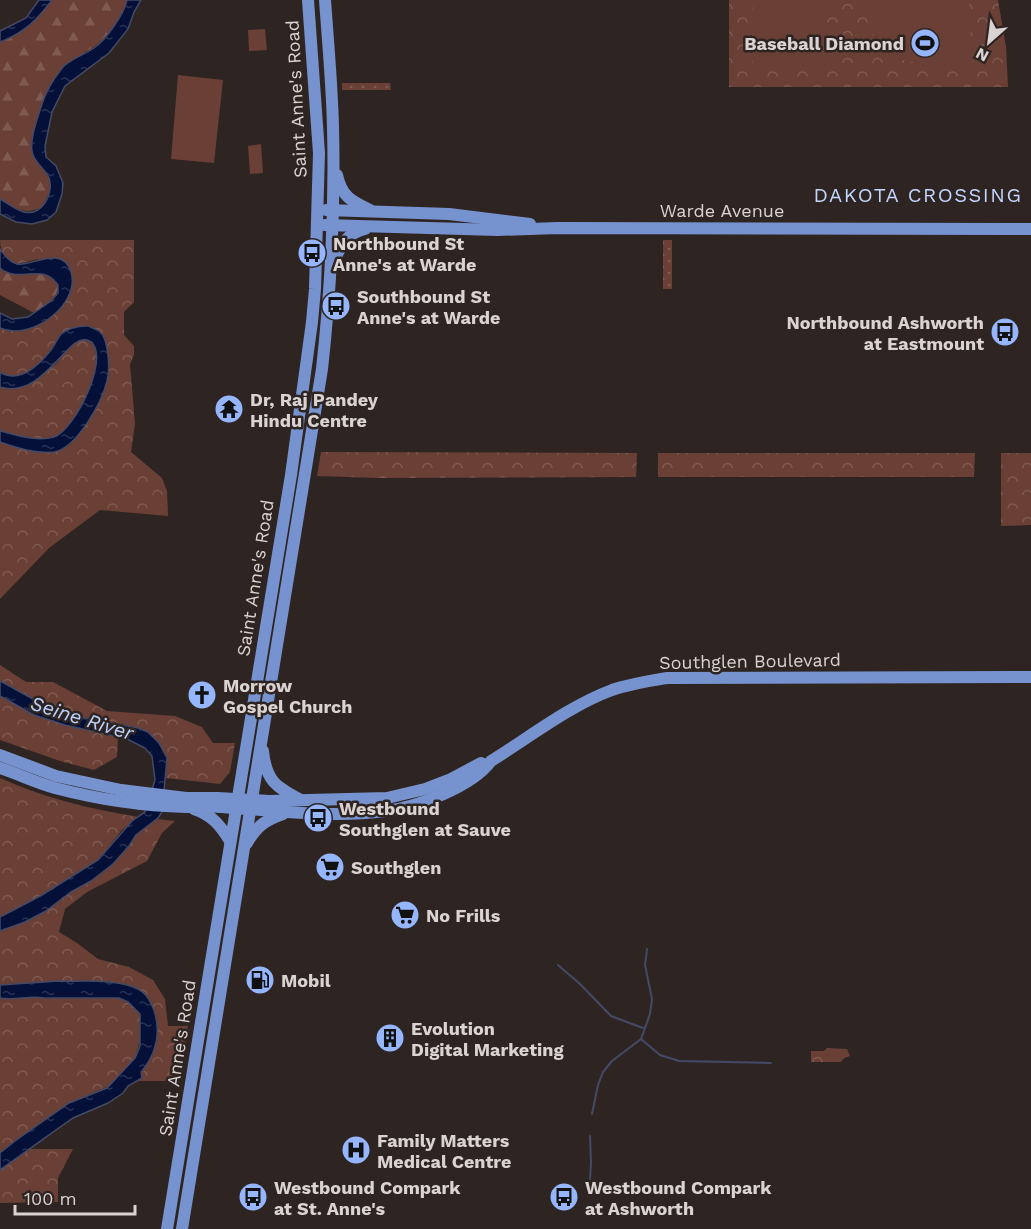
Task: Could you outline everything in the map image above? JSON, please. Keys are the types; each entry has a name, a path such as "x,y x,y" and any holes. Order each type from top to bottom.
{"main road":[{"name":"Saint Anne's Road","path":"167,1229 301,401 315,289 319,153 309,0"},
{"name":"Saint Anne's Road","path":"182,1229 322,369 333,211 332,108 325,0"},
{"path":"333,153 337,177 344,194 374,212"},
{"name":"Warde Avenue","path":"318,210 449,214 558,228"},
{"name":"Warde Avenue","path":"317,225 498,230 558,228 1031,229"},
{"path":"330,272 346,238 362,229 381,227"},
{"name":"Southglen Boulevard","path":"120,796 187,804 251,805 290,812 389,811 421,802 455,788 485,769 491,761 568,711 628,685 655,680 689,678 1031,677"},
{"path":"262,739 265,765 272,780 281,789 302,800"},
{"path":"0,755 120,796"},
{"name":"Southglen Boulevard","path":"251,805 302,800 387,798 425,789 451,779 481,763 491,761"},
{"path":"0,768 54,788 120,796"},
{"path":"187,804 210,816 219,824 230,841"},
{"path":"244,849 252,834 264,821 290,812"}],"green space":[{"path":"52,0 127,0 116,23 105,37 85,52 37,124 32,137 32,154 50,180 50,191 42,207 25,211 0,199 0,42 29,25"},
{"path":"729,0 998,0 1006,47 1008,87 729,87"},
{"path":"753,0 827,0 826,67 753,65"},
{"name":"Baseball Diamond","path":"868,0 969,0 972,66 922,64 890,57 869,30"},
{"path":"265,29 267,50 249,51 248,30"},
{"path":"178,75 223,80 214,163 171,159"},
{"path":"342,83 390,83 391,90 342,90"},
{"path":"261,144 263,173 250,174 248,146"},
{"path":"0,240 134,240 134,302 124,312 124,335 134,346 134,355 130,364 135,424 131,452 162,478 167,491 168,516 100,510 49,548 0,599 0,442 31,451 76,438 104,389 105,339 60,336 46,356 27,372 12,377 0,372 0,328 6,330 70,292 38,259 18,264 10,261 1,248"},
{"path":"663,240 672,240 672,289 663,289"},
{"path":"0,268 15,274 45,274 59,285 58,290 50,302 34,313 0,295"},
{"path":"83,339 93,345 96,356 95,371 82,404 64,431 56,437 42,439 0,431 0,387 4,388 52,367 74,342"},
{"path":"321,452 637,453 636,477 378,478 317,476"},
{"path":"658,453 975,453 974,477 658,477"},
{"path":"1001,453 1031,453 1031,525 1001,526"},
{"path":"0,665 26,682 53,682 107,711 175,716 202,727 213,743 235,743 230,772 220,784 166,778 167,758 148,732 76,716 33,699 0,681"},
{"path":"0,696 34,715 65,725 118,737 117,757 94,770 0,740"},
{"path":"0,778 68,802 138,817 122,830 98,860 42,895 0,917"},
{"path":"157,819 175,821 162,833 147,861 87,892 65,909 59,932 98,959 129,967 153,980 165,999 168,1026 188,1026 179,1081 137,1081 153,1047 156,1036 156,1019 114,983 58,981 0,985 0,931 46,911 71,892 91,881 113,864 136,835"},
{"path":"35,996 119,998 135,1007 140,1014 141,1036 135,1058 111,1085 69,1103 0,1153 0,998"},
{"path":"827,1048 847,1049 850,1056 841,1062 811,1062 811,1051 824,1051"},
{"path":"29,1149 73,1149 58,1178 58,1202 0,1203 0,1170"}],"water":[{"path":"39,0 52,0 29,25 0,42 0,31 26,18"},
{"path":"127,0 141,0 128,29 109,53 65,86 52,112 45,146 46,157 56,166 63,183 56,212 47,220 32,224 16,222 0,214 0,199 24,212 37,210 46,202 50,190 49,178 33,155 32,146 34,129 45,96 63,67 104,39 118,19"},
{"path":"0,249 9,260 17,264 54,258 61,259 67,264 71,272 72,284 68,296 51,317 39,325 26,330 12,331 0,328 0,313 12,319 28,317 51,301 58,293 58,285 45,275 8,273 0,268"},
{"path":"88,326 99,331 104,338 109,372 100,400 80,433 63,449 54,452 33,451 0,442 0,431 20,436 47,438 54,437 63,431 72,421 89,390 97,358 94,347 87,340 79,341 71,347 41,376 29,384 15,388 0,387 0,372 14,376 28,371 46,356 61,334 67,330"},
{"name":"Seine River","path":"0,681 33,699 76,716 148,732 159,743 167,758 162,812 158,818 136,835 113,864 91,881 71,892 46,911 0,931 0,917 42,895 98,860 132,821 145,812 155,780 152,756 145,748 127,739 65,725 34,715 0,696"},
{"path":"58,981 119,983 138,989 146,995 154,1009 157,1038 154,1050 141,1072 142,1078 128,1086 123,1093 108,1103 73,1118 0,1170 0,1153 69,1103 107,1088 135,1058 140,1046 140,1014 128,1002 119,998 0,998 0,985"}],"waterway":[{"path":"592,1114 603,1072 612,1061 641,1039 650,1014 652,999 645,965 647,949"},
{"path":"558,965 611,1016 643,1028"},
{"path":"641,1039 660,1055 679,1061 771,1063"},
{"path":"590,1136 590,1179"}],"place":[{"name":"Baseball Diamond","path":"925,43"},
{"name":"Northbound St Anne's at Warde","path":"312,253"},
{"name":"Southbound St Anne's at Warde","path":"336,306"},
{"name":"Northbound Ashworth at Eastmount","path":"1005,332"},
{"name":"Dr, Raj Pandey Hindu Centre","path":"229,409"},
{"name":"Morrow Gospel Church","path":"202,695"},
{"name":"Westbound Southglen at Sauve","path":"318,818"},
{"name":"Southglen","path":"330,867"},
{"name":"No Frills","path":"405,915"},
{"name":"Mobil","path":"260,980"},
{"name":"Evolution Digital Marketing","path":"390,1038"},
{"name":"Family Matters Medical Centre","path":"356,1150"},
{"name":"Westbound Compark at St. Anne's","path":"253,1197"},
{"name":"Westbound Compark at Ashworth","path":"564,1197"}],"district":[{"name":"DAKOTA CROSSING","path":"918,195"}]}
